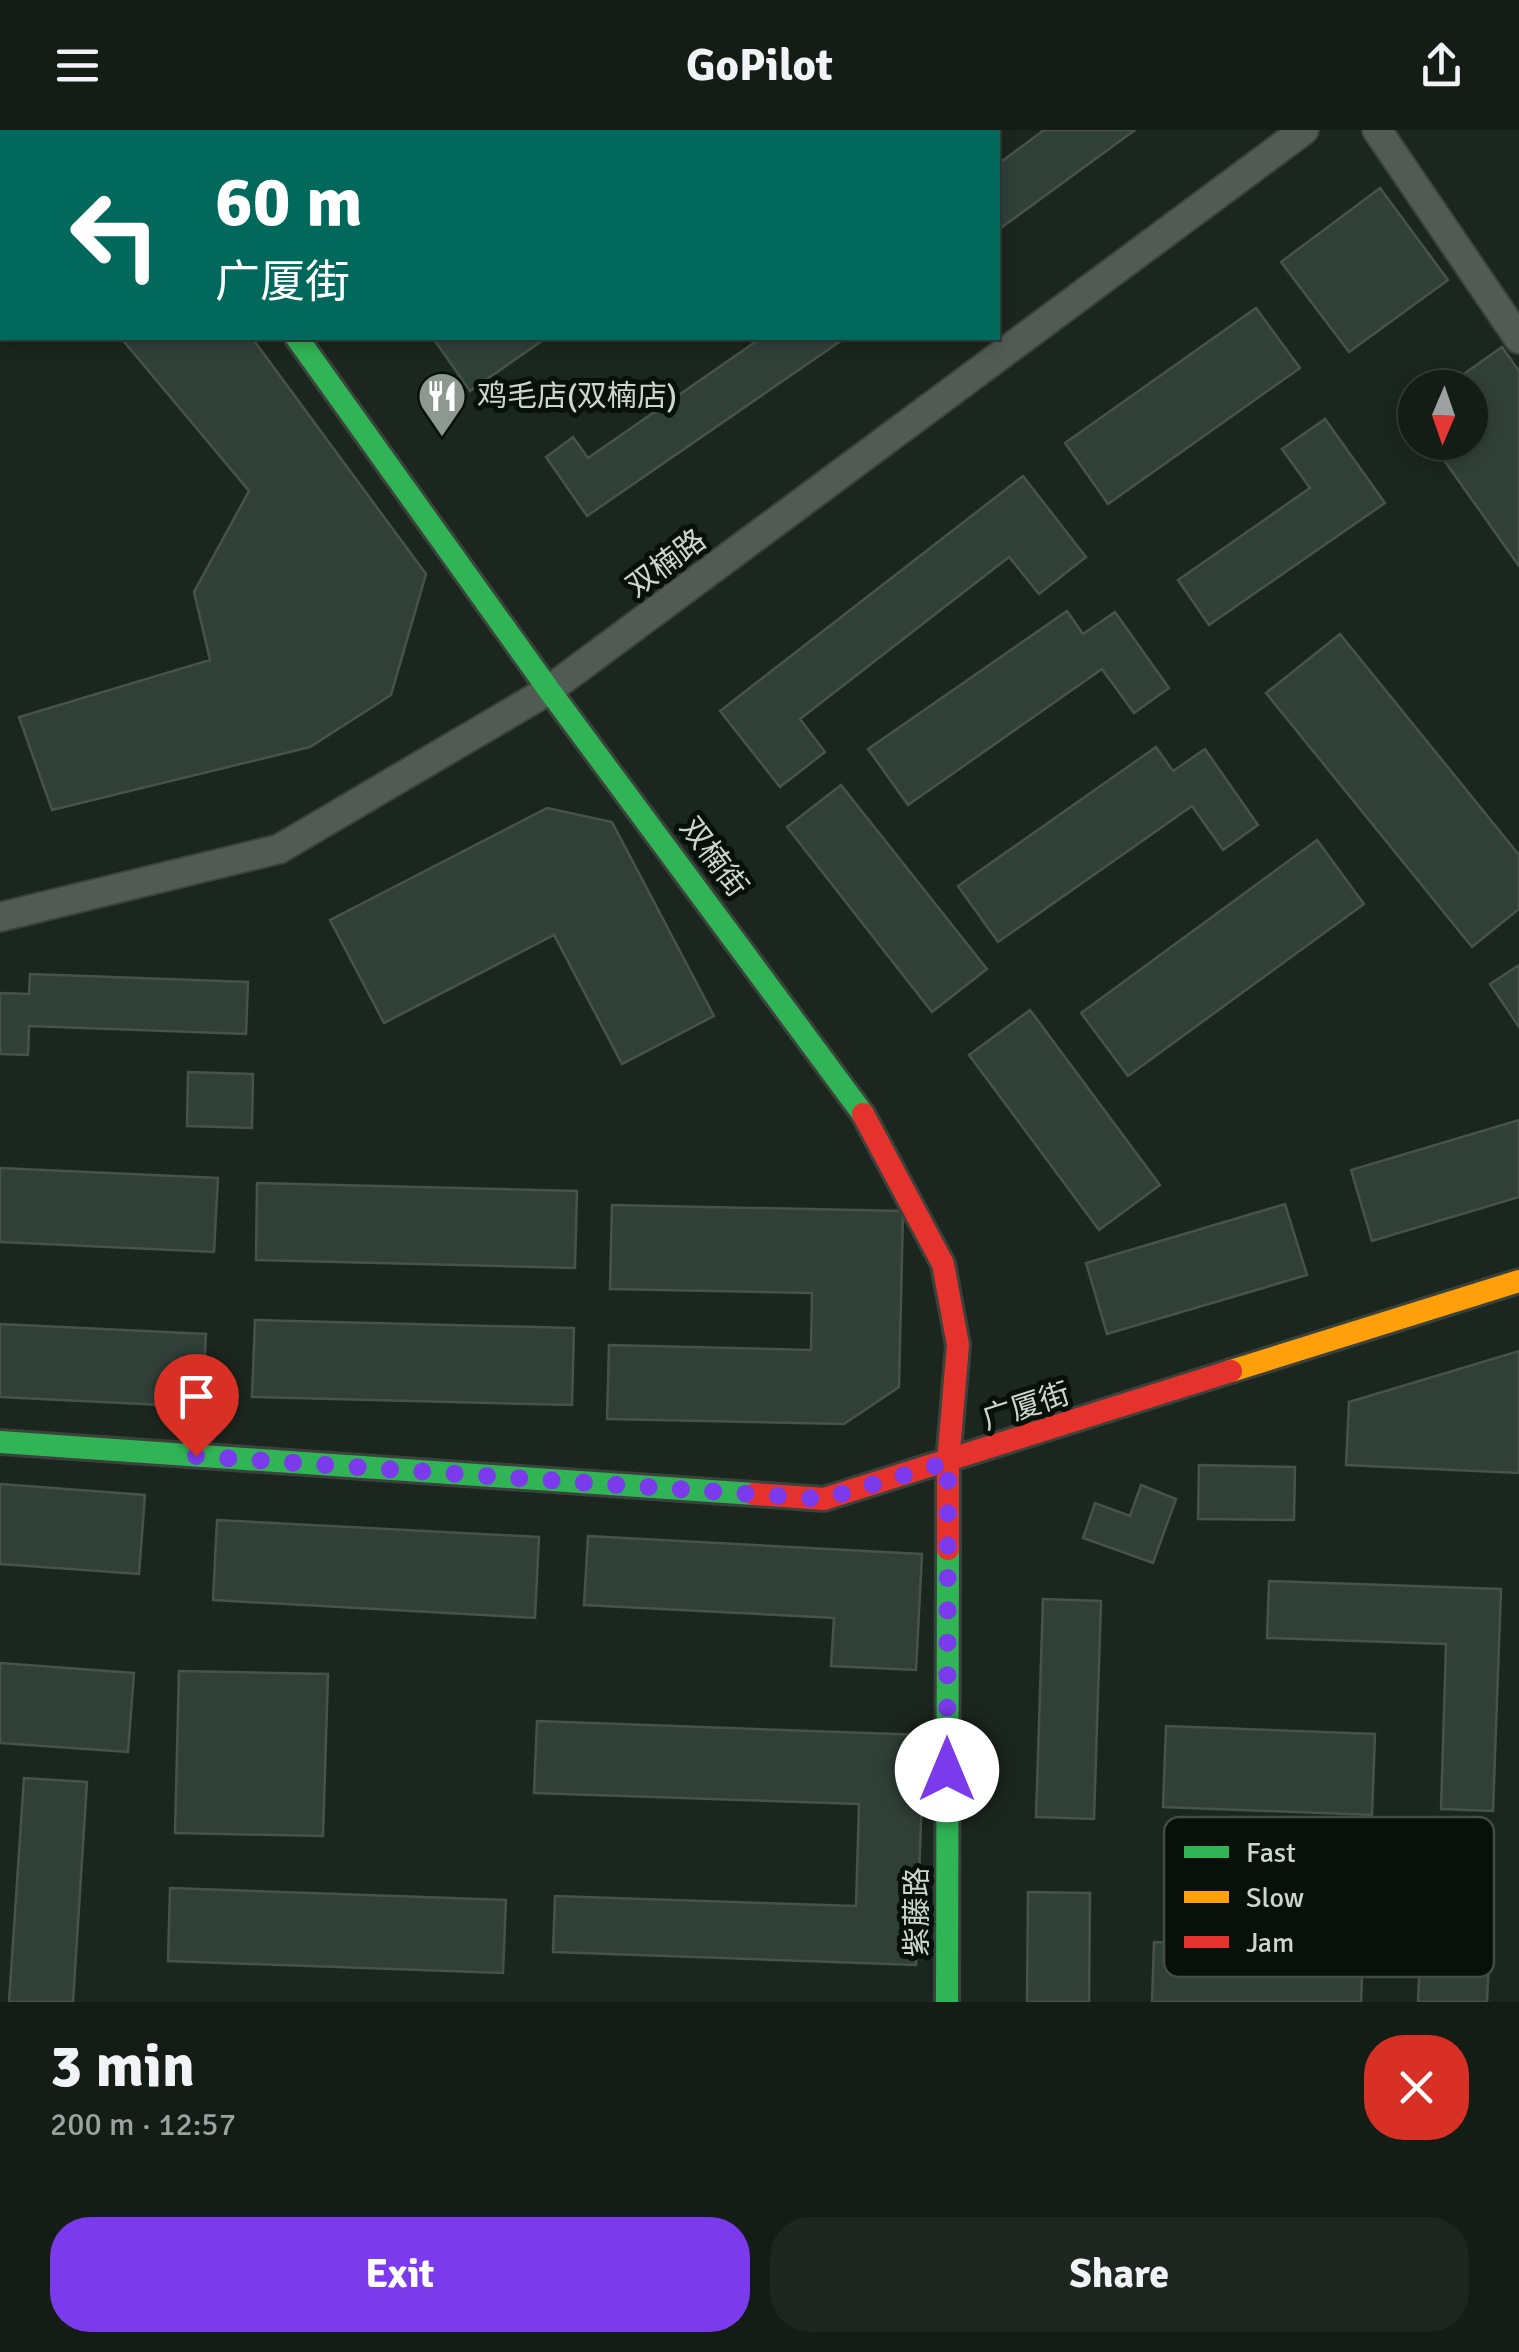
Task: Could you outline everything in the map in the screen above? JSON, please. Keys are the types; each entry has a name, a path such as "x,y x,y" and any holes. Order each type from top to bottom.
{"street":[{"name":"双楠路","path":"0,917 279,849 549,690 1304,130"},
{"path":"1377,130 1519,339"},
{"name":"双楠街","path":"298,340 549,690 857,1102 943,1264 958,1346 948,1462"},
{"name":"广厦街","path":"0,1442 824,1499 1519,1282"},
{"name":"紫藤路","path":"947,2002 948,1462"}],"building":[{"path":"1044,130 1135,130 1000,229 1000,163"},
{"path":"1380,188 1448,280 1349,352 1281,262"},
{"path":"1256,308 1300,368 1108,504 1065,443"},
{"path":"123,340 253,340 426,574 391,695 310,747 52,810 19,717 210,660 194,592 249,491"},
{"path":"434,340 543,340 470,391"},
{"path":"758,340 842,340 587,516 546,457 573,437 588,458"},
{"path":"1502,347 1519,371 1519,566 1444,460 1488,460 1488,370 1469,370"},
{"path":"1325,419 1385,503 1209,625 1178,580 1310,488 1282,449"},
{"path":"1023,476 1086,557 1039,594 1009,557 800,719 825,752 780,787 720,711"},
{"path":"1067,611 1083,634 1115,612 1169,688 1134,713 1102,669 908,805 868,749"},
{"path":"1340,634 1519,855 1519,909 1472,947 1266,693"},
{"path":"1156,747 1173,771 1205,749 1258,825 1223,850 1192,806 998,942 958,886"},
{"path":"841,785 987,969 932,1012 787,827"},
{"path":"547,808 612,822 714,1016 622,1064 554,935 384,1023 330,920"},
{"path":"1317,840 1364,904 1128,1076 1081,1013"},
{"path":"1519,965 1519,1027 1490,984"},
{"path":"30,974 248,982 246,1034 29,1026 28,1055 0,1054 0,993 29,994"},
{"path":"1030,1010 1160,1185 1099,1230 969,1055"},
{"path":"188,1072 253,1074 252,1128 187,1126"},
{"path":"1519,1120 1519,1197 1372,1241 1351,1170"},
{"path":"0,1168 218,1178 214,1252 0,1242"},
{"path":"257,1183 577,1191 575,1268 256,1260"},
{"path":"1285,1204 1307,1275 1107,1334 1086,1263"},
{"path":"612,1205 903,1211 899,1387 844,1424 607,1419 609,1345 811,1350 812,1293 610,1289"},
{"path":"255,1320 574,1328 572,1405 252,1397"},
{"path":"0,1324 206,1334 202,1407 0,1397"},
{"path":"1519,1351 1519,1473 1346,1465 1349,1402"},
{"path":"1199,1465 1295,1467 1294,1520 1198,1519"},
{"path":"0,1484 145,1495 139,1574 0,1564"},
{"path":"1141,1485 1176,1499 1153,1563 1083,1538 1095,1503 1130,1516"},
{"path":"217,1520 539,1537 535,1618 213,1600"},
{"path":"588,1536 922,1554 916,1670 831,1666 834,1618 584,1605"},
{"path":"1269,1581 1501,1589 1493,1811 1441,1809 1446,1644 1267,1638"},
{"path":"1043,1599 1101,1601 1094,1819 1036,1817"},
{"path":"0,1663 134,1673 128,1752 0,1743"},
{"path":"179,1671 328,1674 323,1836 175,1833"},
{"path":"537,1721 924,1735 916,1965 553,1952 555,1896 856,1906 859,1804 534,1793"},
{"path":"1166,1726 1375,1734 1372,1815 1163,1807"},
{"path":"24,1778 87,1782 73,2002 9,2002"},
{"path":"170,1888 506,1900 503,1973 168,1961"},
{"path":"1028,1892 1090,1893 1089,2002 1027,2002"},
{"path":"1154,1942 1164,1942 1164,1977 1362,1977 1361,2002 1152,2002"},
{"path":"1419,1977 1488,1977 1487,2002 1418,2002"}],"traffic: fast":[{"path":"298,340 549,690 863,1114"},
{"path":"0,1442 754,1494"},
{"path":"947,2002 948,1549"}],"traffic: slow":[{"path":"1231,1371 1519,1281"}],"traffic: jam":[{"path":"863,1114 943,1264 958,1345 948,1462 948,1549"},
{"path":"754,1494 824,1499 1231,1371"}],"place":[{"name":"鸡毛店(双楠店)","path":"442,438"}],"route":[{"path":"196,1456 824,1499 948,1462 947,1770"}]}
